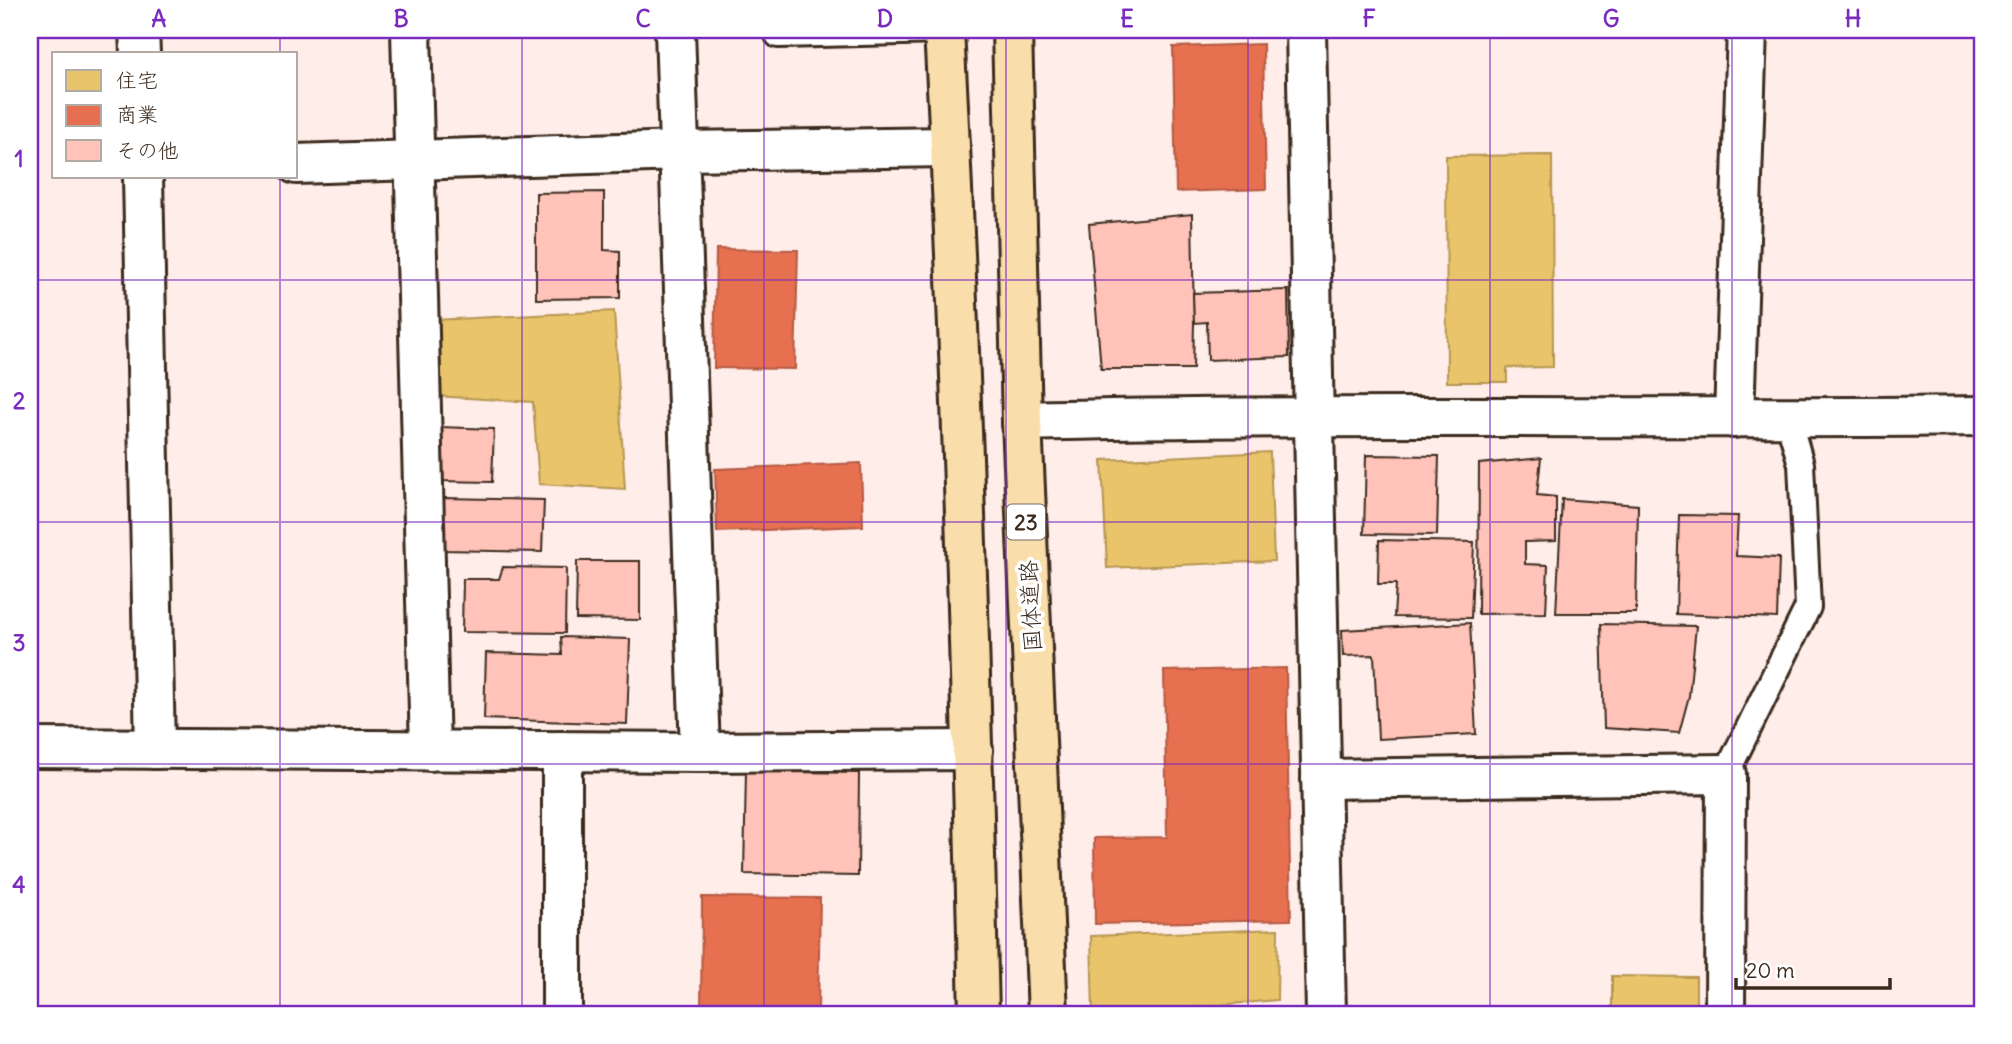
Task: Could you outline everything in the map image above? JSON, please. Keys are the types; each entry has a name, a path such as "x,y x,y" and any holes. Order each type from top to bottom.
{"main road":[{"path":"944,30 973,750 979,1014"},
{"name":"国体道路","path":"1012,30 1022,421 1048,1014"}],"street":[{"path":"139,30 140,52"},
{"path":"411,30 430,751"},
{"path":"675,30 701,752"},
{"path":"1306,30 1326,1014"},
{"path":"1734,418 1747,30"},
{"path":"298,164 680,151 950,147"},
{"path":"143,178 155,749"},
{"path":"1022,421 1314,416 1788,419 1982,416"},
{"path":"30,748 701,752 973,750"},
{"path":"562,751 562,1014"},
{"path":"1321,779 1726,774 1726,1014"}],"lane":[{"path":"778,30 778,36 944,30"},
{"path":"1726,774 1808,607 1801,464 1788,419"}],"building: 住宅":[{"path":"1552,155 1553,367 1507,368 1507,382 1447,382 1446,156"},
{"path":"614,311 625,489 539,484 533,402 434,396 434,320"},
{"path":"1270,452 1274,561 1107,568 1102,460"},
{"path":"1278,929 1277,1000 1093,1014 1091,936"},
{"path":"1612,976 1696,977 1696,1014 1612,1014"}],"building: 商業":[{"path":"1263,44 1266,189 1176,192 1173,47"},
{"path":"716,249 798,250 795,369 714,368"},
{"path":"861,463 863,526 717,532 715,469"},
{"path":"1286,668 1291,920 1095,924 1094,838 1167,837 1164,671"},
{"path":"702,897 820,898 818,1014 701,1014"}],"building: その他":[{"path":"604,192 604,250 620,251 620,298 536,299 536,193"},
{"path":"1192,214 1193,369 1101,369 1089,224"},
{"path":"1288,290 1289,357 1208,360 1207,322 1194,323 1193,293"},
{"path":"440,427 494,429 492,482 438,481"},
{"path":"1366,455 1439,456 1437,535 1364,534"},
{"path":"1541,458 1537,495 1556,497 1556,541 1525,542 1525,564 1548,565 1546,613 1478,614 1479,464"},
{"path":"444,498 544,500 542,552 443,550"},
{"path":"1562,499 1638,505 1636,613 1556,613"},
{"path":"1679,515 1738,516 1736,556 1779,558 1777,618 1676,614"},
{"path":"1379,540 1474,542 1471,618 1394,617 1396,584 1378,584"},
{"path":"577,561 640,561 640,620 576,619"},
{"path":"503,567 566,568 565,633 462,632 463,579 499,579"},
{"path":"1470,623 1476,734 1378,739 1374,655 1343,656 1342,630"},
{"path":"1601,624 1696,626 1689,696 1679,733 1604,728"},
{"path":"561,637 630,639 627,724 484,719 486,653 562,655"},
{"path":"746,771 859,773 858,876 744,874"},
{"path":"1267,1010 1267,1014 1163,1014"}]}
